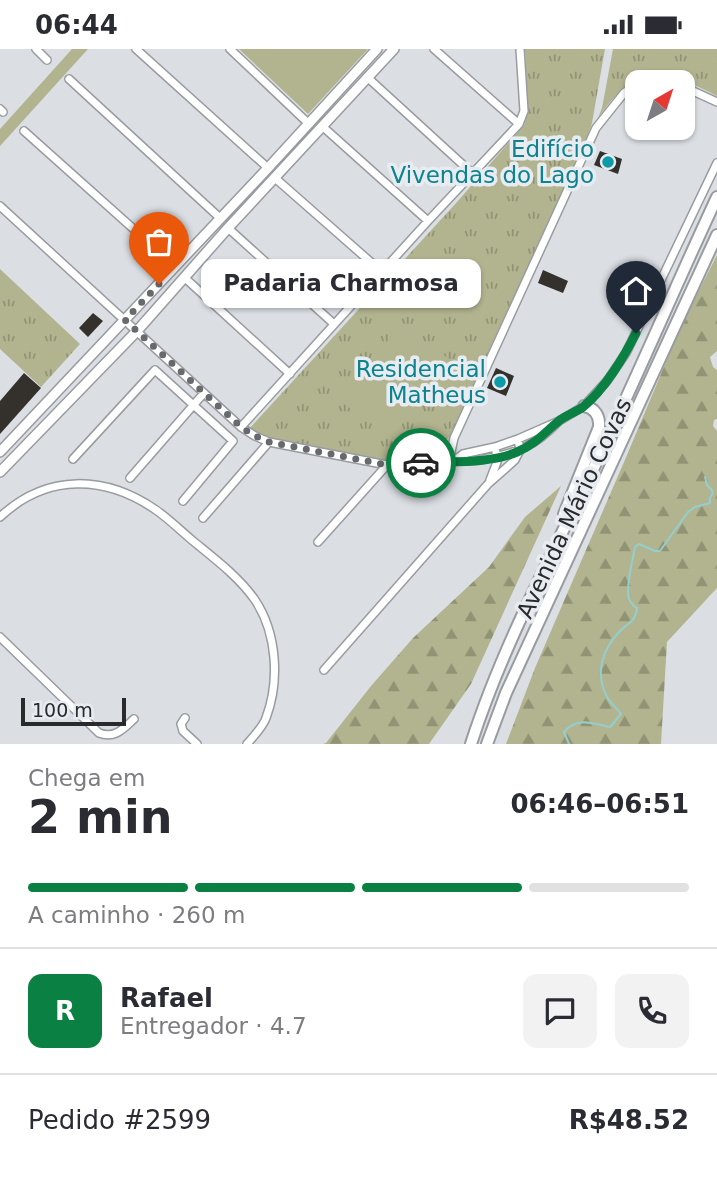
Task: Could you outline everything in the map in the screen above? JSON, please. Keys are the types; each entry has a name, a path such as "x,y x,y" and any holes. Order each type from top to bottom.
{"highway":[{"name":"Avenida Mário Covas","path":"471,744 495,678 540,577 614,425 717,197"},
{"name":"Avenida Mário Covas","path":"487,744 506,693 717,235"},
{"path":"540,577 598,427 599,421 594,411 584,406"}],"main road":[{"path":"0,451 377,49"},
{"path":"0,472 137,331 394,49"},
{"path":"200,239 211,249"}],"street":[{"path":"36,49 47,60"},
{"path":"136,49 268,168"},
{"path":"230,49 309,124"},
{"path":"434,49 519,124"},
{"path":"241,427 519,124 524,111 520,49"},
{"path":"367,77 473,174"},
{"path":"69,79 220,218"},
{"path":"452,461 453,438 596,128 625,92"},
{"path":"695,92 717,102"},
{"path":"322,126 428,221"},
{"path":"24,131 175,266"},
{"path":"452,461 463,454 495,447 559,421 584,406 607,381 626,353 717,163"},
{"path":"275,178 382,272"},
{"path":"0,206 241,427 269,442 387,465 465,462 520,450 537,441 559,421"},
{"path":"228,229 334,324"},
{"path":"185,278 290,374"},
{"path":"73,459 155,370 233,442 183,502"},
{"path":"130,478 204,393"},
{"path":"324,670 488,484 515,460 520,450 518,439"},
{"path":"203,517 269,442"},
{"path":"488,484 495,470 495,447"},
{"path":"318,542 387,465"},
{"path":"0,517 33,493 68,483 96,484 111,488 156,510 226,568 254,599 269,625 274,660 273,687 265,721 247,744"},
{"path":"0,637 99,733 107,736 118,733 134,719"},
{"path":"185,718 181,724 183,731 197,744"}],"green space":[{"path":"72,49 88,49 0,146 0,129"},
{"path":"239,49 368,49 308,114"},
{"path":"525,49 605,49 588,135 450,436 432,460 388,461 272,439 249,429 524,125 528,111"},
{"path":"613,49 717,49 717,96 695,86 695,70 625,70 625,87 598,118"},
{"path":"717,255 717,351 710,357 717,370 717,419 714,420 713,426 717,431 717,588 667,642 661,744 506,744 535,668 682,324"},
{"path":"0,269 80,344 41,387 0,349"},
{"path":"400,324 448,358 392,438 344,404"},
{"path":"561,486 471,684 429,744 323,744 413,638 489,567 525,517"}],"building":[{"name":"Edifício Vivendas do Lago","path":"600,151 622,159 618,174 594,165"},
{"path":"543,270 568,281 563,293 538,283"},
{"path":"93,313 103,321 88,337 79,328"},
{"name":"Residencial Matheus","path":"496,368 514,376 506,396 487,388"},
{"path":"24,373 41,388 0,434 0,401"}],"waterway":[{"path":"569,744 564,732 574,724 586,722 610,727 621,714 607,697 601,670 609,645 634,619 636,612 637,608 630,602 628,594 635,547 639,544 660,551 688,512 710,503 713,493 705,477"}],"way so far":[{"path":"159,284 125,320 241,427 269,442 387,465 421,463"}],"place":[{"name":"Edifício Vivendas do Lago","path":"608,162"},
{"name":"Padaria Charmosa","path":"159,284"},
{"name":"Residencial Matheus","path":"500,382"}],"route":[{"path":"421,463 455,460 465,462 504,456 516,453 537,441 559,421 584,406 607,381 636,333"}]}
